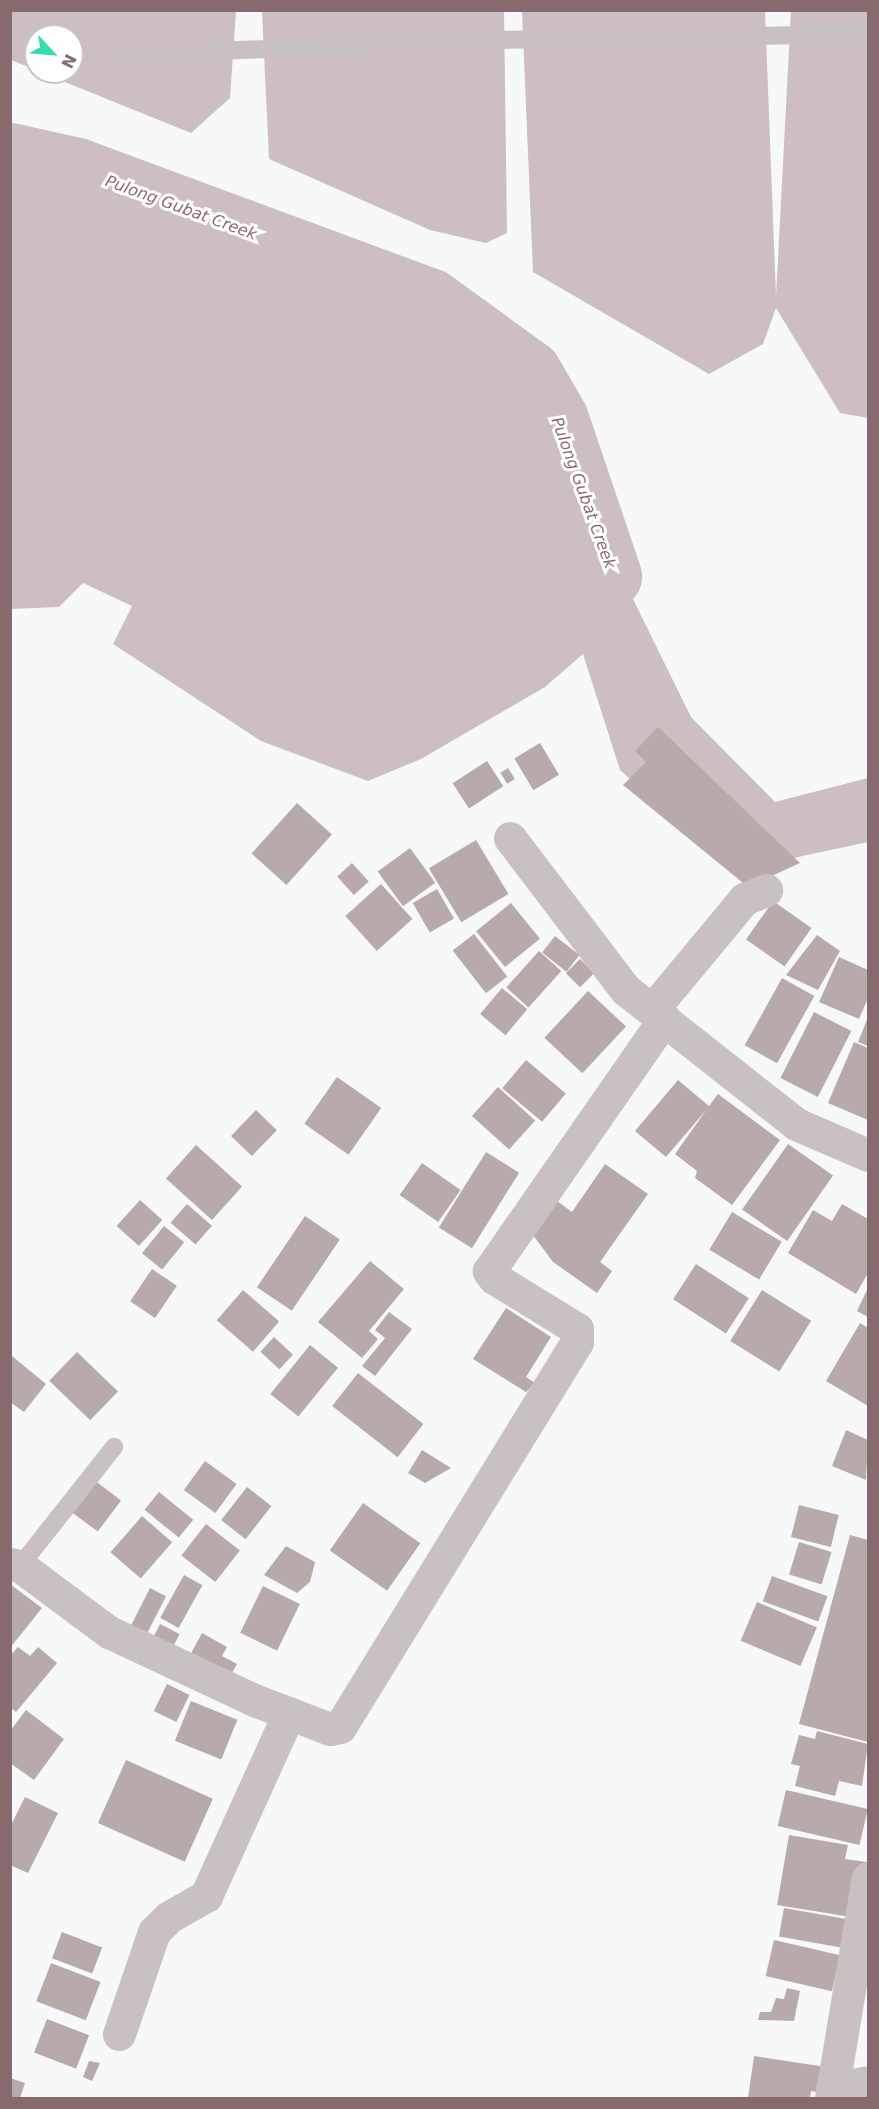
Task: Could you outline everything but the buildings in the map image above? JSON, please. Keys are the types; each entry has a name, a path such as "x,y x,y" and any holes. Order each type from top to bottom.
{"street":[{"path":"510,838 626,990 796,1124 868,1155"},
{"path":"15,1565 109,1632 288,1713 330,1729 340,1727 571,1353 577,1329 489,1271 658,1015 744,899 766,890"},
{"path":"119,2034 154,1932 169,1917 206,1896 288,1713"},
{"path":"868,1878 832,2093 868,2082"}],"lane":[{"path":"116,55 498,40 868,34"},
{"path":"15,1565 114,1447"}],"shaded area":[{"path":"10,11 236,11 230,98 191,133 70,84 84,84 84,24 24,24 24,65 11,60"},
{"path":"262,11 504,11 507,233 486,243 430,230 269,159"},
{"path":"522,11 765,11 776,297 791,11 868,11 868,418 840,413 776,308 763,344 709,374 533,272"},
{"path":"11,182 325,253 533,396 691,717 775,802 868,778 868,842 733,871 620,770 583,654 545,687 421,759 368,781 261,741 113,644 132,606 83,583 59,607 11,609"}],"waterway":[{"name":"Pulong Gubat Creek","path":"10,154 77,169 431,300 530,372 557,419 610,576"}]}
